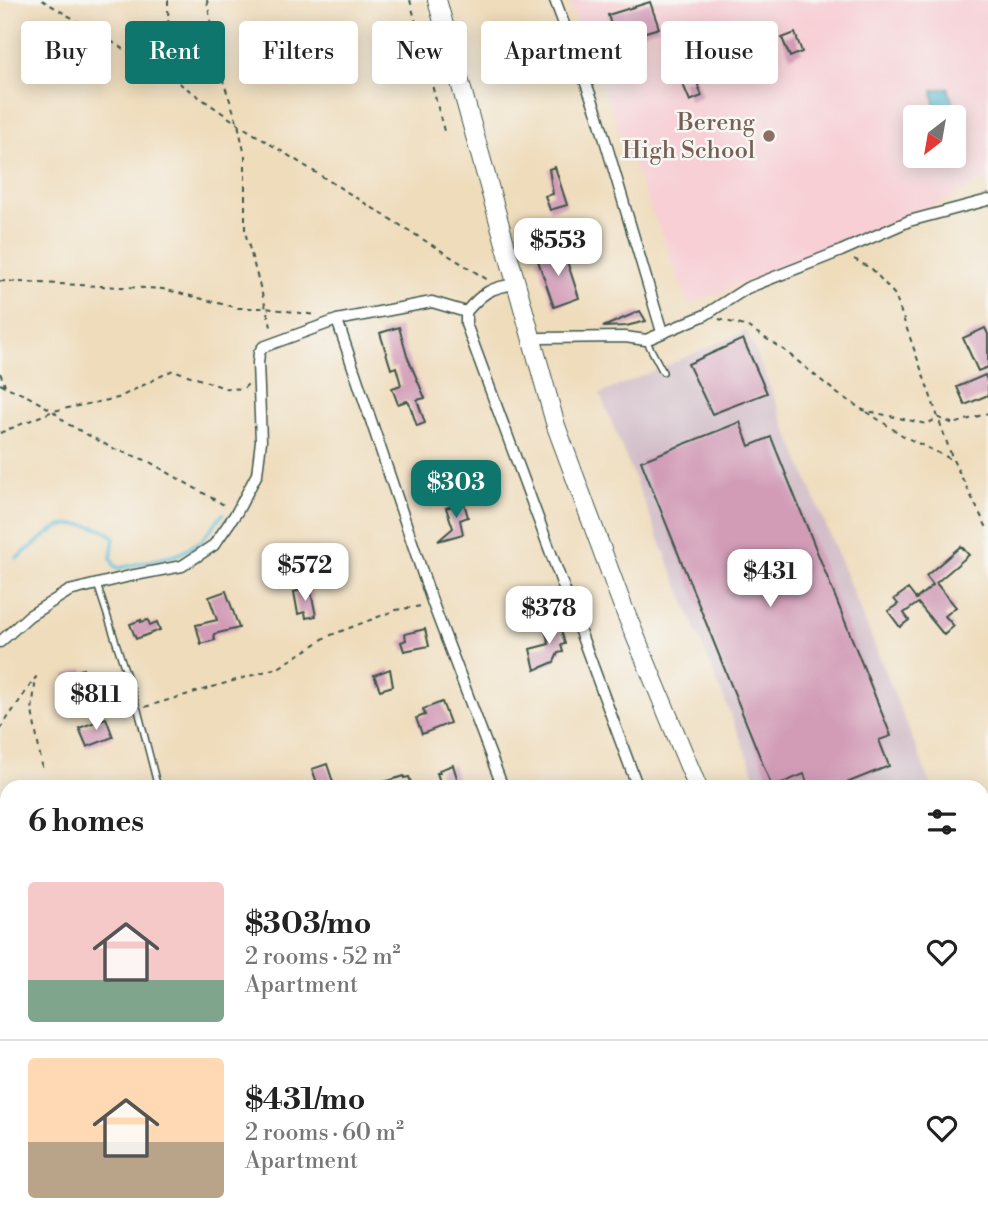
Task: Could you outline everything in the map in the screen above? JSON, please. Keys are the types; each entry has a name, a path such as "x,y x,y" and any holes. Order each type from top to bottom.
{"main road":[{"path":"437,0 507,285 534,341 556,426 622,604 695,780"}],"street":[{"path":"555,0 597,113 662,332"},
{"path":"534,341 541,338 625,337 646,340 705,315 747,288 909,221 988,200"},
{"path":"507,285 480,296 466,312 466,324 635,780"},
{"path":"0,642 29,616 69,591 182,566 214,545 237,512 257,474 261,441 259,353 263,347 337,320 432,302 466,312"},
{"path":"337,320 433,604 500,780"}],"lane":[{"path":"646,340 663,372"},
{"path":"97,584 138,710 156,780"}],"path":[{"path":"42,0 125,50"},
{"path":"168,0 168,21"},
{"path":"207,0 218,66 246,156 245,232 276,341"},
{"path":"410,0 445,135"},
{"path":"180,84 238,124 507,285"},
{"path":"841,251 872,269 895,295 953,460 988,530"},
{"path":"0,281 163,289 238,308 266,308 337,320"},
{"path":"705,315 748,327 784,350 838,394 905,437 953,460"},
{"path":"0,433 53,411 118,398 173,370 225,387 243,389 250,382"},
{"path":"0,373 5,386"},
{"path":"0,384 53,411 66,423 113,448 148,461 194,490 237,512"},
{"path":"863,410 926,424 939,418 954,424 988,412"},
{"path":"983,518 988,520"},
{"path":"138,710 280,667 327,637 396,610 433,604"},
{"path":"0,729 36,677 32,711 43,771"}],"shaded area":[{"name":"Bereng High School","path":"568,0 988,0 988,179 936,204 689,305 601,84 647,84 647,21 576,21"},
{"path":"747,331 929,780 757,780 600,394"}],"water":[{"path":"948,88 953,105 935,105 933,90"}],"building":[{"path":"650,2 659,28 647,32 647,21 610,21 608,15"},
{"path":"795,33 802,52 790,57 782,38"},
{"path":"683,84 698,84 702,96 690,101"},
{"path":"555,167 567,205 550,210 545,196 553,194 549,169"},
{"path":"563,249 579,298 554,307 537,258"},
{"path":"640,311 646,321 626,326 603,327"},
{"path":"399,327 407,356 425,398 417,400 425,423 417,426 409,403 407,401 398,404 392,388 401,385 396,367 391,369 380,333"},
{"path":"985,328 988,334 988,367 978,371 963,338"},
{"path":"743,339 767,393 712,414 688,364"},
{"path":"985,375 988,395 965,405 957,387"},
{"path":"740,422 749,446 771,437 891,736 879,740 889,766 854,780 806,780 804,774 789,780 769,780 641,461"},
{"path":"464,503 468,517 460,520 463,534 438,541 453,528 446,508"},
{"path":"961,546 969,555 936,583 956,607 945,616 954,626 944,635 918,603 904,613 909,620 900,627 888,611 898,604 894,599 908,589 916,599 933,585 926,576"},
{"path":"310,587 316,616 306,618 305,612 298,614 294,592"},
{"path":"226,591 239,628 214,634 215,640 201,644 196,625 217,620 209,597"},
{"path":"558,619 565,644 561,645 563,652 558,653 554,662 535,670 530,649 549,644 543,623"},
{"path":"148,620 150,625 157,622 160,630 136,639 130,624"},
{"path":"425,629 429,646 404,651 401,642 406,640 405,634"},
{"path":"83,669 86,678 91,676 94,684 88,686 90,694 74,700 65,675"},
{"path":"390,669 393,686 380,690 374,675"},
{"path":"442,702 450,723 422,734 416,718 425,715 423,709"},
{"path":"106,718 113,737 87,747 79,728"},
{"path":"327,764 332,780 316,780 312,769"},
{"path":"453,765 458,780 439,780 439,770"},
{"path":"404,776 410,780 390,780"}],"waterway":[{"path":"17,558 55,529 80,525 95,527 114,537 111,558 115,567 120,568 179,554 201,541 223,514"}],"place":[{"name":"Bereng High School","path":"769,136"}]}
